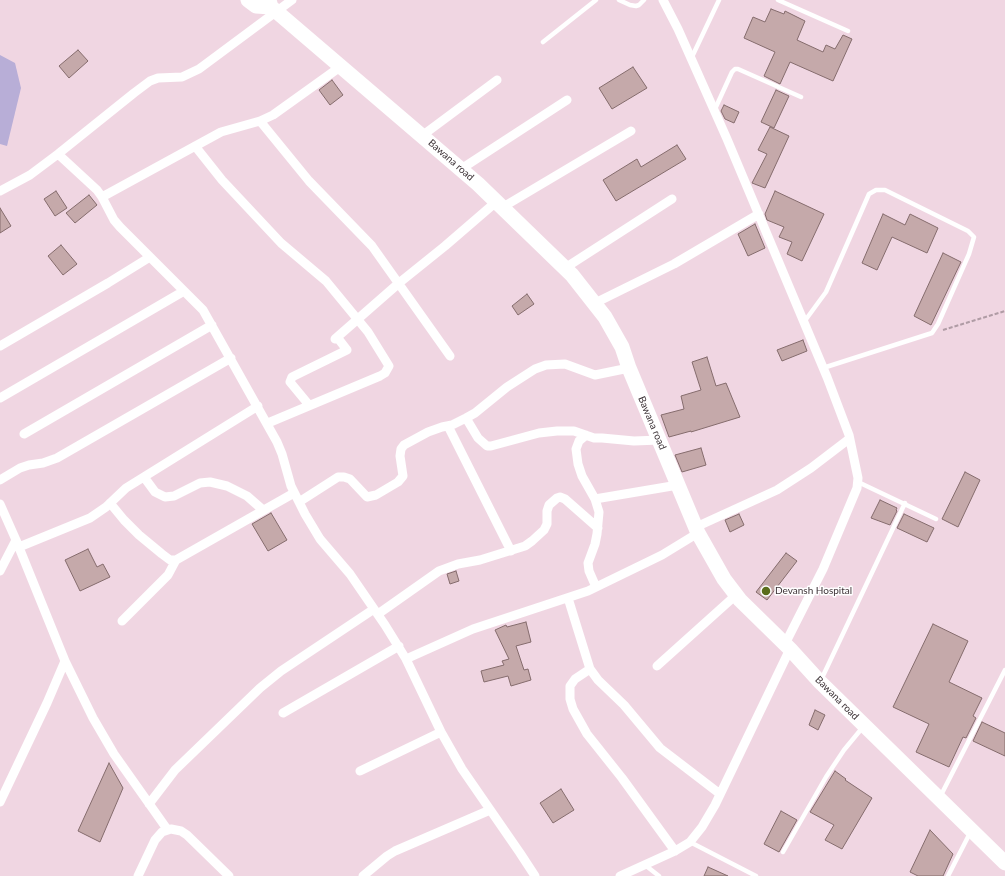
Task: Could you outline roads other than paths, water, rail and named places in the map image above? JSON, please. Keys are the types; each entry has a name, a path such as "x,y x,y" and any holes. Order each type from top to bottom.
{"main road":[{"path":"248,0 256,6 272,6"},
{"name":"Bawana road","path":"272,6 340,67 423,135 461,169 565,268 595,303 605,317 622,347 629,368 697,530 721,574 736,595 788,647 820,682 1005,864"}],"street":[{"path":"0,191 30,175 150,82 158,78 182,77 199,69 272,6 292,0"},
{"path":"620,876 690,842 702,827 720,794 788,647 823,568 858,482 849,439 823,368 714,110 663,0"},
{"path":"102,197 221,132 260,121 273,115 340,67"},
{"path":"423,135 497,80"},
{"path":"461,169 567,100"},
{"path":"260,121 309,181 367,240 450,356"},
{"path":"309,405 290,382 292,377 347,350 336,338 399,283 499,205 631,131"},
{"path":"195,146 222,180 281,243 326,281 368,332 389,366 385,373 380,376 268,423"},
{"path":"58,154 102,197 114,220 203,310 268,423 282,454 291,486 304,514 320,539 350,574 399,646 441,732 462,769 535,876"},
{"path":"565,268 672,198"},
{"path":"595,303 674,264 759,214"},
{"path":"0,346 150,257"},
{"path":"0,398 184,291"},
{"path":"24,434 212,325"},
{"path":"0,480 29,464 43,463 57,458 231,358"},
{"path":"299,502 338,477 350,479 367,497 376,495 398,482 403,476 400,456 401,449 404,444 428,432 458,423 475,413 507,387 535,369 546,365 565,364 594,375 629,368"},
{"path":"0,572 18,543 90,518 110,504 126,488 258,406"},
{"path":"466,418 478,438 487,446 557,430 574,431 602,438 634,441 660,440"},
{"path":"448,426 510,551"},
{"path":"586,435 579,442 576,449 578,464 582,476 595,499 599,512 595,544 588,563 589,571 596,587"},
{"path":"406,659 473,629 568,598 596,587 662,555 697,530 777,490 811,468 849,439"},
{"path":"144,477 155,492 165,497 174,496 200,484 210,482 227,486 247,496 263,510"},
{"path":"595,499 678,485"},
{"path":"110,504 143,539 170,560 176,560 294,493"},
{"path":"149,804 174,770 260,688 281,672 439,571 458,564 480,560 525,546 544,530 547,524 547,511 549,506 556,498 560,497 566,499 598,528"},
{"path":"0,504 18,543 65,661 93,718 114,754 167,829"},
{"path":"122,621 168,575 176,560"},
{"path":"657,666 736,595"},
{"path":"568,598 590,669 598,680 635,717 660,748 720,794"},
{"path":"283,713 399,646"},
{"path":"0,802 47,703 65,661"},
{"path":"590,669 575,678 570,686 570,698 573,709 587,734 622,778 674,851"},
{"path":"360,771 441,732"},
{"path":"363,876 382,860 395,852 490,810"},
{"path":"138,876 155,840 167,829 177,830 187,835 229,876"}],"lane":[{"path":"543,42 596,0"},
{"path":"619,0 630,6 639,5 644,0"},
{"path":"691,59 719,0"},
{"path":"778,0 848,31"},
{"path":"714,110 732,72 735,69 801,97"},
{"path":"804,322 826,292 871,192 880,189 968,231 974,237 969,254 938,324 932,333 823,368"},
{"path":"858,482 936,519"},
{"path":"820,682 905,503"},
{"path":"939,798 1005,670"},
{"path":"783,852 826,777 844,750 865,725"},
{"path":"948,876 972,831"},
{"path":"690,842 756,876"},
{"path":"645,865 659,876"}],"place":[{"name":"Devansh Hospital","path":"766,591"}]}
